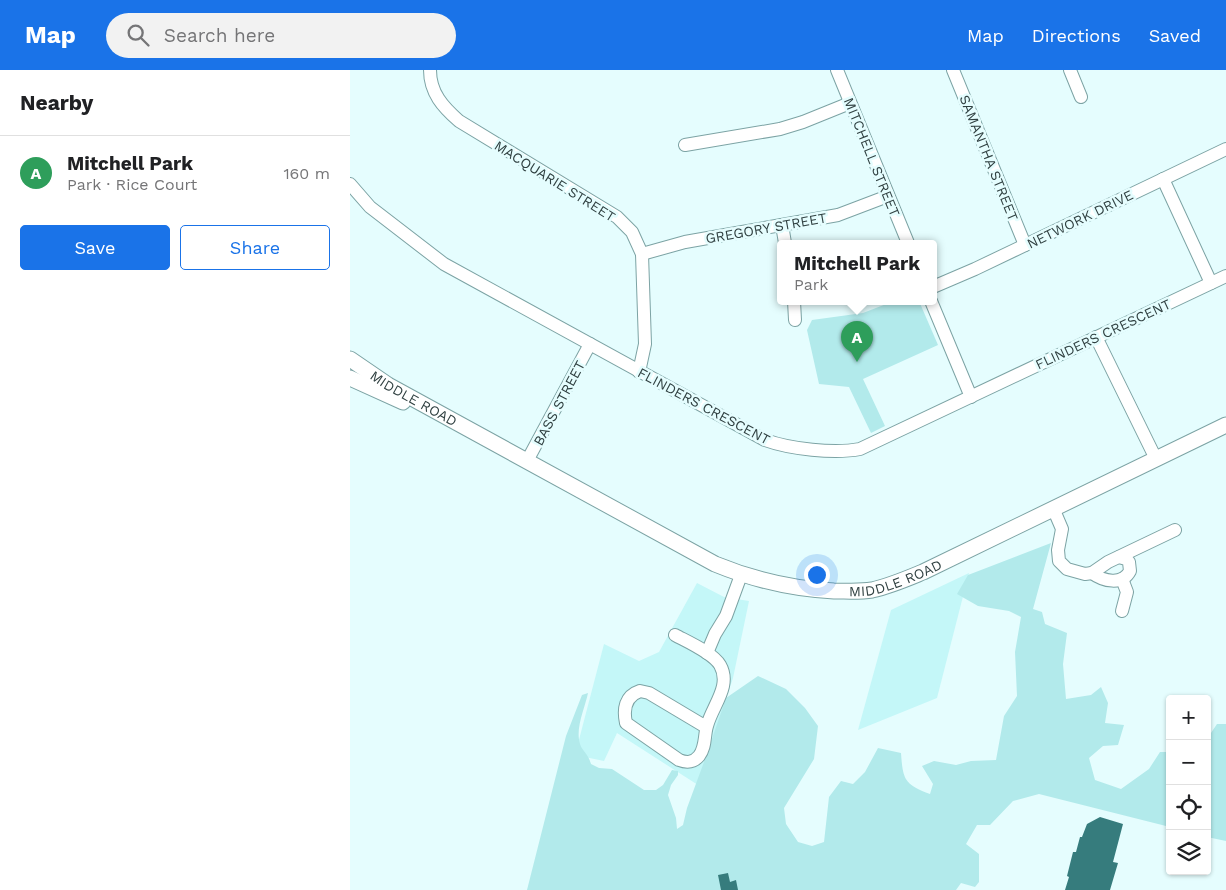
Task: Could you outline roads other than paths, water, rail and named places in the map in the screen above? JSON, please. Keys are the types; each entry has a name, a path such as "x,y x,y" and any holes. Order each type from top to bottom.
{"main road":[{"name":"MIDDLE ROAD","path":"350,359 388,385 714,564 765,582 805,590 871,590 891,585 923,572 1226,425"},
{"path":"350,370 362,379 365,386"},
{"name":"MIDDLE ROAD","path":"350,378 479,435"}],"street":[{"name":"MACQUARIE STREET","path":"430,70 434,90 443,107 460,121 617,217 632,232 642,254 645,344 640,372"},
{"name":"MITCHELL STREET","path":"836,70 907,240"},
{"name":"SAMANTHA STREET","path":"953,70 1025,245"},
{"path":"1070,70 1081,97"},
{"path":"685,145 780,129 850,103"},
{"name":"NETWORK DRIVE","path":"937,285 1226,149"},
{"path":"1163,179 1211,283"},
{"name":"FLINDERS CRESCENT","path":"350,184 370,207 444,264 765,440 781,446 846,452 860,449 1226,276"},
{"name":"GREGORY STREET","path":"642,254 685,242 838,215 888,196"},
{"path":"782,225 784,240"},
{"path":"794,305 795,320"},
{"path":"933,305 971,397"},
{"path":"1096,337 1156,459"},
{"name":"BASS STREET","path":"527,461 590,344"},
{"path":"1053,508 1062,529 1058,550 1059,561 1067,569 1085,574 1092,573 1106,580 1122,579 1128,575 1130,567 1126,559 1119,557"},
{"path":"1092,573 1098,567 1174,530"},
{"path":"707,653 715,634 726,616 741,575"},
{"path":"1122,579 1127,592 1122,611"},
{"path":"676,635 707,653 719,664 724,682 706,728 702,751 698,757 687,763 663,750 626,723 625,704 629,697 640,691 650,693 706,728"}],"place":[{"name":"Mitchell Park","path":"857,362"}]}
